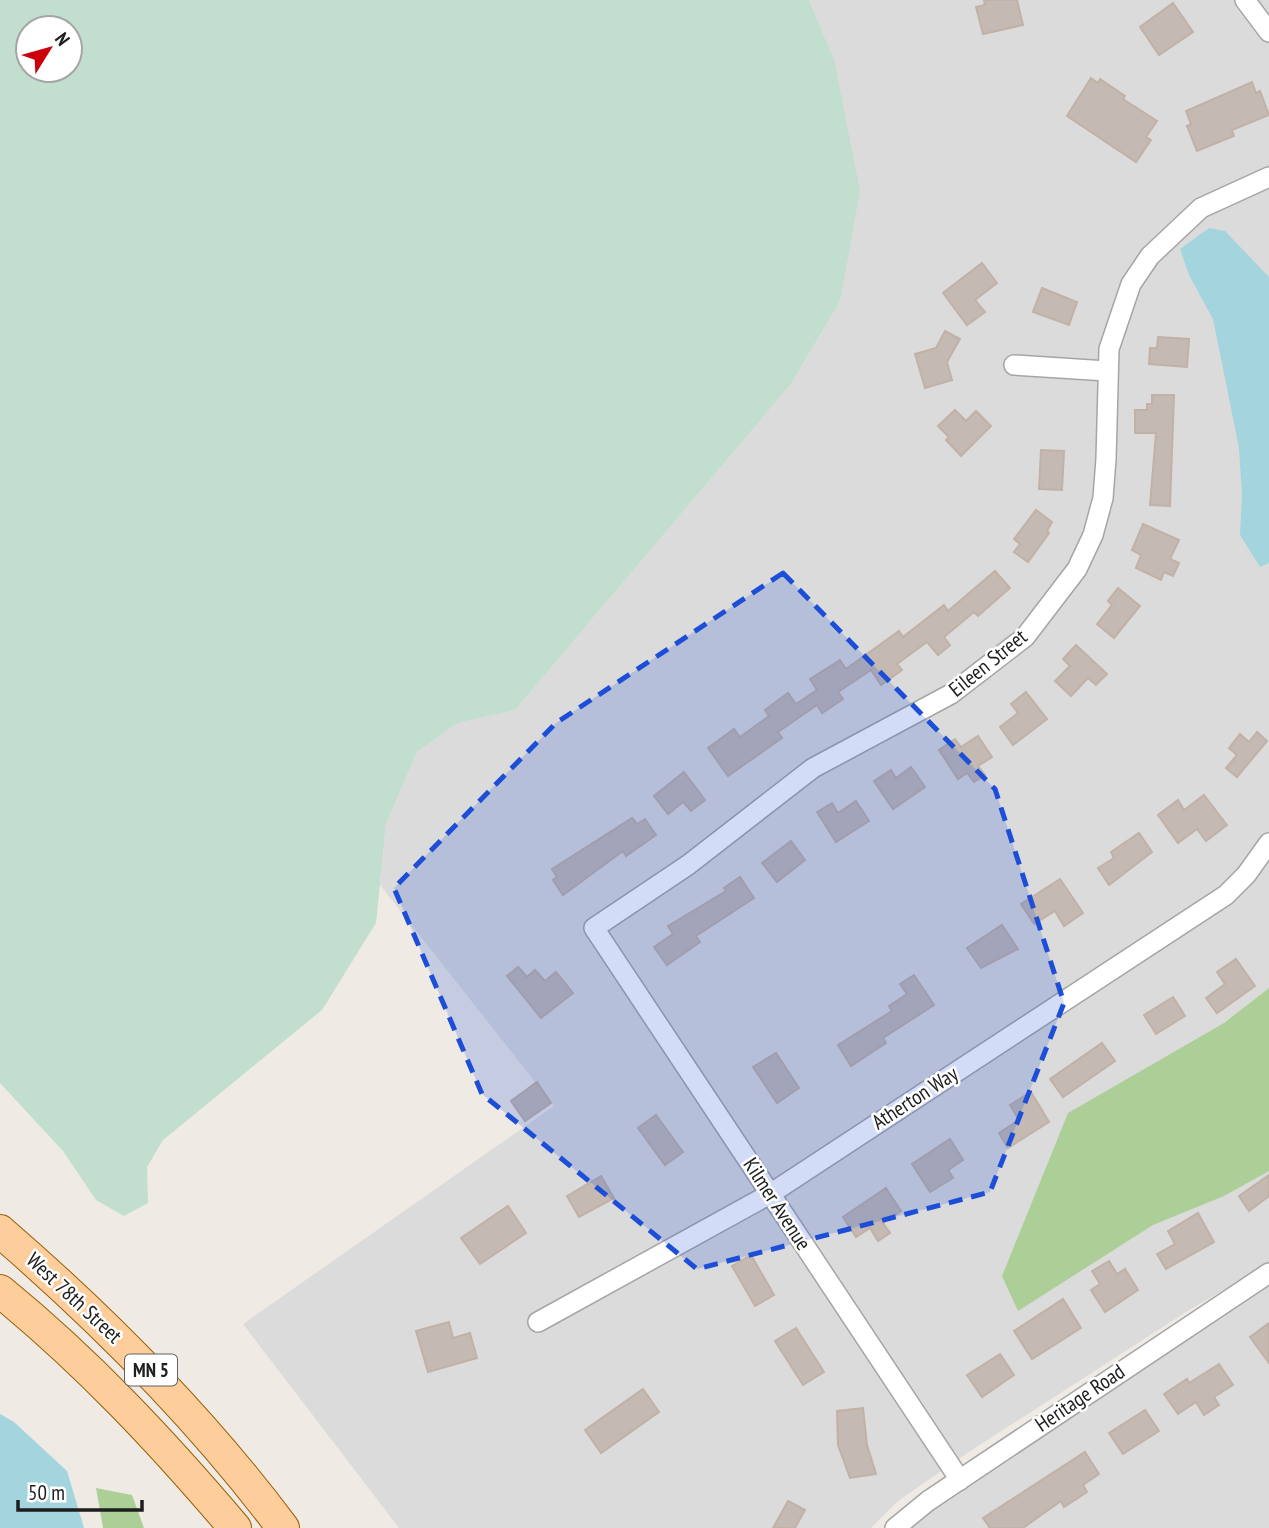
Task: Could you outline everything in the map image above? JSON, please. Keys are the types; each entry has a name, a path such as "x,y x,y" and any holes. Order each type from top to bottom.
{"main road":[{"name":"West 78th Street","path":"0,1231 71,1293 149,1369 218,1445 283,1528"},
{"name":"West 78th Street","path":"0,1291 82,1362 145,1424 235,1528"}],"street":[{"path":"1245,0 1269,32"},
{"name":"Eileen Street","path":"593,928 688,865 813,768 951,694 1024,637 1077,569 1093,535 1103,498 1109,349 1131,284 1150,256 1201,208 1269,177"},
{"path":"1014,365 1107,371"},
{"name":"Atherton Way","path":"538,1322 770,1194 1226,895 1247,875 1269,843"},
{"name":"Kilmer Avenue","path":"593,928 960,1480"},
{"name":"Heritage Road","path":"895,1528 928,1501 1269,1273"}],"highlighted area":[{"path":"783,573 995,789 1064,1003 990,1192 697,1269 482,1094 394,888 556,723"}],"shaded area":[{"path":"809,0 1269,0 1269,1263 1186,1312 972,1450 898,1501 871,1528 399,1528 243,1324 554,1106 380,885 386,824 417,752 458,723 515,710 791,384 840,301 834,59"},
{"path":"1269,1278 1269,1528 902,1528"}],"green space":[{"path":"0,0 809,0 834,59 860,191 840,301 791,384 515,710 458,723 417,752 386,824 376,923 322,1010 163,1140 147,1167 148,1203 124,1216 96,1200 63,1151 0,1083"},
{"path":"1269,988 1269,1171 1224,1196 1153,1225 1018,1311 1002,1276 1068,1113 1224,1023"},
{"path":"96,1488 132,1495 144,1528 103,1528"}],"water":[{"path":"1209,228 1225,231 1269,277 1269,563 1260,567 1240,535 1242,496 1239,448 1213,319 1189,275 1180,249"},
{"path":"0,1414 14,1422 67,1471 84,1528 0,1528"}],"building":[{"path":"984,0 1017,0 1023,25 983,34 976,7 985,5"},
{"path":"1173,3 1193,32 1159,55 1140,27"},
{"path":"1091,78 1098,83 1100,79 1125,96 1123,99 1157,121 1146,137 1151,140 1136,162 1067,116"},
{"path":"1252,82 1256,93 1260,91 1269,115 1232,130 1234,136 1197,151 1187,126 1191,124 1186,111"},
{"path":"982,263 997,283 975,300 985,312 967,325 943,293"},
{"path":"1042,288 1077,302 1069,325 1033,312"},
{"path":"945,331 960,339 947,362 952,380 925,388 915,354 936,348"},
{"path":"1158,337 1189,339 1187,367 1149,364 1150,348 1157,348"},
{"path":"1152,395 1174,395 1170,506 1150,505 1156,433 1135,433 1135,410 1147,410 1147,404 1152,404"},
{"path":"955,410 966,421 976,411 991,426 961,456 946,440 949,437 938,426"},
{"path":"1041,450 1064,451 1062,490 1039,489"},
{"path":"1036,510 1052,522 1047,531 1049,533 1028,562 1014,552 1020,544 1014,539"},
{"path":"1143,524 1179,540 1170,559 1179,563 1173,576 1164,572 1161,580 1136,568 1141,555 1132,550"},
{"path":"995,571 1010,588 978,616 974,612 944,637 950,645 938,655 927,642 897,664 902,670 881,685 871,670 838,692 843,699 822,713 817,705 778,732 782,738 728,776 708,748 734,729 740,737 769,716 765,710 788,693 796,704 817,690 810,679 840,660 846,669 899,631 903,637 944,605 948,611"},
{"path":"1118,588 1140,606 1114,638 1097,624 1112,605 1108,601"},
{"path":"1076,645 1107,674 1096,685 1088,678 1071,696 1055,681 1070,666 1063,659"},
{"path":"1026,692 1047,719 1013,745 1000,727 1018,713 1011,704"},
{"path":"1257,732 1267,741 1237,777 1226,768 1237,755 1229,748 1240,734 1249,742"},
{"path":"978,736 992,757 978,766 985,775 974,782 967,773 958,779 939,750 955,739 961,747"},
{"path":"911,767 925,787 893,809 874,781 891,770 896,778"},
{"path":"684,772 705,800 691,811 683,802 668,814 654,796"},
{"path":"1204,795 1227,825 1206,841 1197,829 1178,843 1158,815 1178,800 1184,810"},
{"path":"856,801 869,821 836,842 817,812 832,803 838,813"},
{"path":"632,818 637,824 645,819 656,835 626,856 623,851 563,895 553,880 557,877 552,869"},
{"path":"1139,833 1152,852 1109,885 1098,868 1114,858 1111,852"},
{"path":"791,841 805,860 777,882 762,863"},
{"path":"740,877 754,898 696,936 700,942 667,965 654,947 673,934 668,926 726,891 724,888"},
{"path":"1060,879 1083,913 1064,926 1055,911 1034,924 1021,904"},
{"path":"1002,925 1018,949 981,968 967,948"},
{"path":"1236,959 1255,986 1217,1013 1206,998 1225,984 1217,972"},
{"path":"518,967 527,977 535,970 545,981 556,972 573,993 541,1018 507,976"},
{"path":"914,975 934,1005 883,1038 886,1043 851,1066 838,1045 892,1011 889,1006 907,994 900,984"},
{"path":"1173,997 1185,1016 1156,1034 1144,1015"},
{"path":"1102,1043 1115,1061 1063,1097 1050,1079"},
{"path":"776,1053 799,1088 777,1103 753,1067"},
{"path":"537,1082 551,1103 525,1121 511,1101"},
{"path":"1031,1092 1049,1122 1008,1148 999,1133 1019,1120 1010,1105"},
{"path":"656,1115 683,1152 665,1165 638,1128"},
{"path":"950,1139 963,1160 948,1170 953,1178 930,1192 912,1164"},
{"path":"1269,1175 1269,1196 1249,1211 1239,1196"},
{"path":"601,1176 614,1198 579,1217 567,1196"},
{"path":"886,1188 901,1211 883,1223 890,1233 878,1241 870,1228 856,1237 843,1217"},
{"path":"508,1206 526,1233 480,1264 461,1238"},
{"path":"1198,1213 1214,1242 1166,1269 1157,1254 1175,1244 1168,1231"},
{"path":"751,1255 774,1295 755,1306 732,1266"},
{"path":"1109,1261 1117,1274 1125,1269 1138,1290 1105,1312 1091,1290 1100,1284 1092,1271"},
{"path":"1063,1299 1081,1328 1032,1359 1014,1331"},
{"path":"449,1322 453,1338 470,1333 477,1358 428,1372 416,1331"},
{"path":"1269,1323 1269,1363 1250,1337"},
{"path":"796,1328 824,1372 803,1385 775,1341"},
{"path":"1000,1354 1014,1375 982,1397 967,1375"},
{"path":"1219,1364 1233,1385 1214,1397 1219,1405 1204,1415 1196,1402 1178,1414 1164,1394 1187,1379 1189,1383"},
{"path":"643,1389 659,1412 601,1453 585,1430"},
{"path":"863,1408 867,1445 876,1474 850,1478 838,1445 837,1411"},
{"path":"1145,1410 1159,1431 1123,1454 1109,1433"},
{"path":"1085,1452 1099,1474 1083,1485 1087,1492 1064,1507 1061,1501 1023,1528 990,1528 983,1518"},
{"path":"788,1501 805,1510 795,1528 773,1528"}]}
